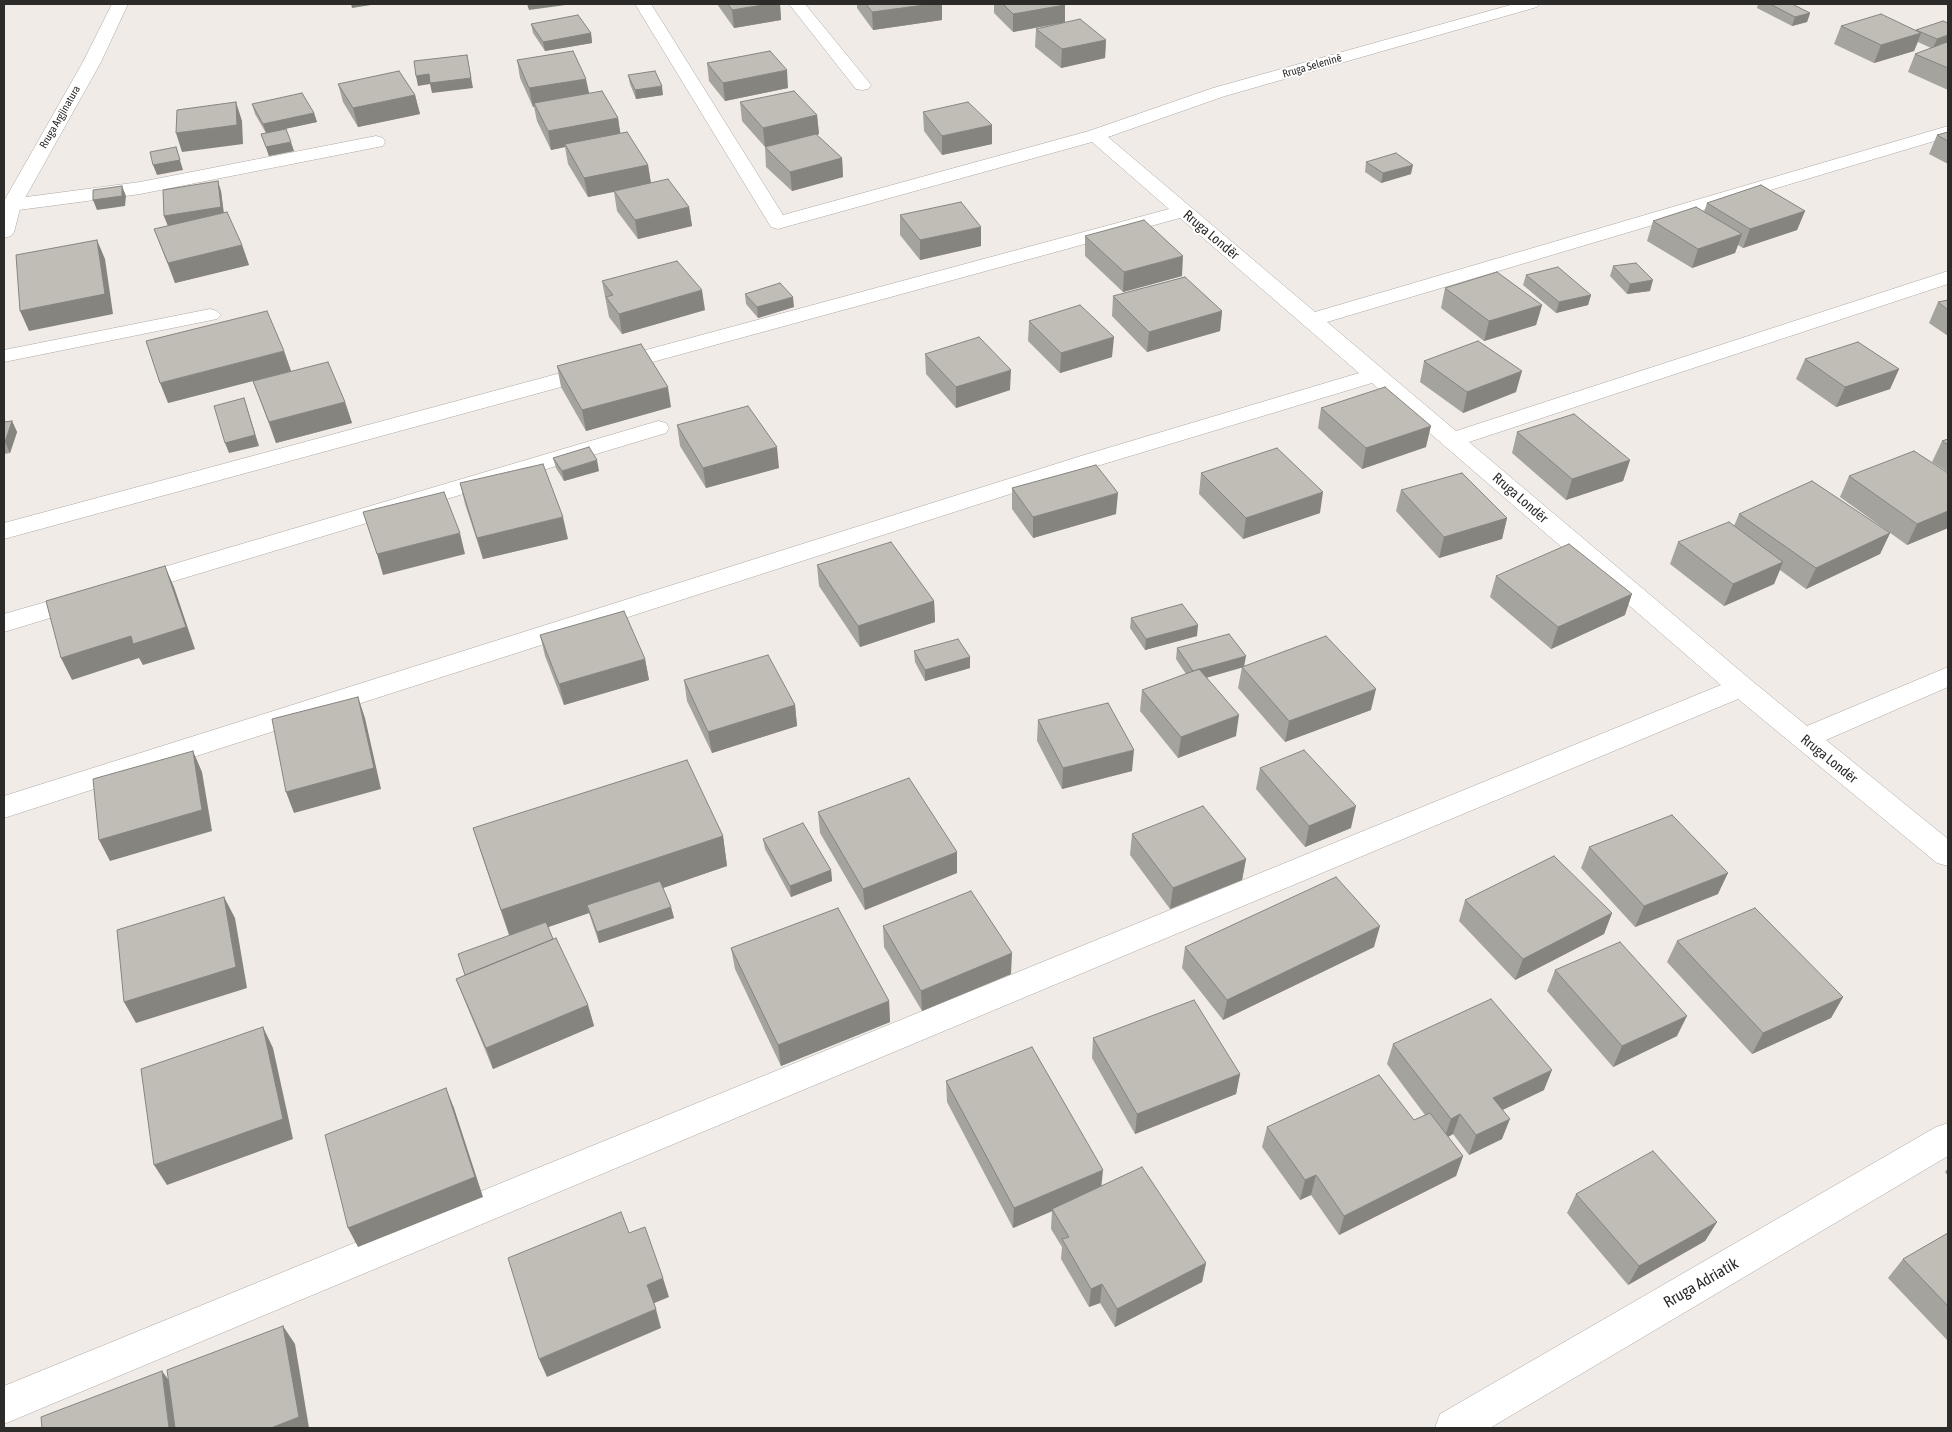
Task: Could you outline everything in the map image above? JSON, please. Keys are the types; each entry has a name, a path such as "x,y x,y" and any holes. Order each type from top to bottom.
{"street":[{"name":"Rruga Argjinatura","path":"4,232 11,205 92,62 120,4"},
{"name":"Rruga Seleninë","path":"643,4 778,223 1095,135 1219,92 1531,4"},
{"path":"797,4 862,85"},
{"path":"1311,320 1948,131"},
{"name":"Rruga Londër","path":"1095,135 1741,687 1948,855"},
{"path":"11,205 140,188 376,142"},
{"path":"4,530 1183,211"},
{"path":"1452,440 1948,277"},
{"path":"4,356 210,315"},
{"path":"4,807 1089,461 1375,375"},
{"path":"4,623 658,428"},
{"path":"1803,739 1948,676"},
{"path":"4,1405 1741,687"},
{"name":"Rruga Adriatik","path":"1454,1428 1948,1138"}],"building":[{"path":"728,4 769,4 732,10"},
{"path":"866,4 932,4 872,12"},
{"path":"1003,4 1064,4 1065,5 1013,14"},
{"path":"1770,4 1792,4 1810,13 1795,17"},
{"path":"1881,14 1921,33 1881,45 1841,26"},
{"path":"578,15 591,33 543,42 531,24"},
{"path":"1080,19 1106,40 1062,49 1036,29"},
{"path":"1943,21 1948,23 1948,35 1937,39 1916,30"},
{"path":"1948,42 1948,68 1915,54"},
{"path":"573,51 586,79 529,88 517,60"},
{"path":"770,51 787,70 723,83 707,63"},
{"path":"467,55 471,78 430,83 429,74 416,76 414,61"},
{"path":"399,71 415,95 353,108 338,84"},
{"path":"655,71 662,86 635,90 628,75"},
{"path":"602,91 618,118 548,131 534,103"},
{"path":"794,91 817,115 763,128 740,102"},
{"path":"302,93 314,113 263,124 252,104"},
{"path":"236,102 237,125 176,133 177,110"},
{"path":"968,102 992,125 942,136 923,112"},
{"path":"286,129 291,142 266,147 261,134"},
{"path":"627,132 648,165 584,178 565,144"},
{"path":"1948,132 1948,141 1937,135"},
{"path":"816,134 842,158 790,172 765,147"},
{"path":"176,147 180,160 153,165 150,152"},
{"path":"1396,153 1413,165 1383,173 1366,162"},
{"path":"668,179 689,207 635,220 614,191"},
{"path":"218,181 221,207 164,216 163,190"},
{"path":"1761,185 1805,211 1750,229 1707,203"},
{"path":"122,186 122,196 93,200 93,190"},
{"path":"961,202 981,227 920,240 900,215"},
{"path":"1696,207 1742,234 1698,249 1653,221"},
{"path":"227,212 242,245 168,263 154,229"},
{"path":"1144,220 1183,256 1124,272 1085,236"},
{"path":"97,240 105,294 20,311 16,255"},
{"path":"677,261 702,290 619,314 606,297 613,295 602,281"},
{"path":"1636,263 1653,280 1630,284 1613,266"},
{"path":"1558,267 1591,295 1559,302 1526,275"},
{"path":"1497,272 1542,305 1489,321 1445,288"},
{"path":"1185,277 1222,311 1149,332 1113,296"},
{"path":"780,283 793,297 757,307 745,294"},
{"path":"1948,300 1948,310 1938,302"},
{"path":"1080,305 1114,337 1061,353 1029,321"},
{"path":"267,311 284,351 160,383 146,341"},
{"path":"979,337 1011,370 956,387 925,354"},
{"path":"1478,341 1522,371 1467,392 1424,361"},
{"path":"1858,342 1899,369 1845,387 1805,359"},
{"path":"641,344 668,387 582,410 557,366"},
{"path":"328,362 345,402 269,422 253,381"},
{"path":"1385,387 1431,426 1366,448 1321,408"},
{"path":"244,398 255,435 225,443 214,406"},
{"path":"748,406 777,447 703,468 677,425"},
{"path":"1574,414 1630,460 1572,479 1517,432"},
{"path":"12,421 5,442 4,443 4,422"},
{"path":"1948,439 1948,445 1942,441"},
{"path":"589,447 597,460 562,471 553,458"},
{"path":"1277,448 1323,492 1246,518 1201,473"},
{"path":"1914,451 1948,473 1948,511 1917,524 1849,476"},
{"path":"543,464 563,517 477,538 460,483"},
{"path":"1096,465 1118,493 1033,517 1012,488"},
{"path":"1462,473 1507,518 1444,537 1401,490"},
{"path":"1812,481 1890,533 1816,568 1739,514"},
{"path":"444,492 460,533 377,554 363,512"},
{"path":"1729,522 1783,562 1733,584 1678,542"},
{"path":"891,542 934,601 858,626 817,565"},
{"path":"1569,544 1632,594 1558,627 1496,576"},
{"path":"165,566 186,627 133,644 131,636 61,658 46,601"},
{"path":"1182,604 1198,625 1146,639 1131,618"},
{"path":"624,611 645,659 559,684 540,635"},
{"path":"1229,634 1246,656 1193,671 1177,648"},
{"path":"1326,636 1376,689 1289,721 1242,667"},
{"path":"958,639 970,657 925,670 914,651"},
{"path":"768,655 795,705 708,732 684,680"},
{"path":"1199,669 1239,715 1181,737 1142,690"},
{"path":"358,697 374,768 286,792 272,719"},
{"path":"1108,703 1134,750 1063,768 1038,720"},
{"path":"1304,750 1356,806 1309,826 1260,768"},
{"path":"193,751 202,810 99,840 93,779"},
{"path":"687,760 723,836 501,910 473,828"},
{"path":"909,778 957,852 863,889 818,812"},
{"path":"1203,806 1246,859 1173,888 1132,834"},
{"path":"1672,815 1728,873 1644,906 1589,847"},
{"path":"803,823 831,870 790,886 763,839"},
{"path":"1554,856 1612,913 1523,959 1465,900"},
{"path":"1336,877 1380,926 1227,1000 1185,947"},
{"path":"660,881 671,907 597,932 587,905"},
{"path":"971,891 1012,953 921,991 883,926"},
{"path":"224,897 236,967 124,1002 117,930"},
{"path":"838,908 889,1001 778,1045 731,948"},
{"path":"1755,908 1843,997 1763,1033 1677,941"},
{"path":"546,922 553,939 465,975 458,954"},
{"path":"556,938 588,1005 486,1048 456,979"},
{"path":"1620,942 1687,1016 1622,1046 1555,970"},
{"path":"1491,999 1552,1070 1493,1098 1510,1119 1476,1135 1460,1114 1451,1119 1393,1044"},
{"path":"1194,1000 1240,1074 1137,1114 1093,1038"},
{"path":"263,1027 283,1119 154,1165 141,1069"},
{"path":"1032,1047 1103,1170 1014,1208 946,1081"},
{"path":"1379,1075 1414,1120 1430,1113 1463,1156 1344,1216 1316,1175 1305,1180 1267,1127"},
{"path":"446,1088 475,1177 348,1228 325,1135"},
{"path":"1653,1151 1717,1222 1639,1266 1576,1194"},
{"path":"1142,1167 1206,1263 1117,1309 1102,1284 1091,1289 1062,1239 1069,1237 1052,1209"},
{"path":"621,1212 629,1233 645,1227 663,1278 647,1285 656,1309 539,1359 508,1258"},
{"path":"1948,1233 1948,1306 1903,1259"},
{"path":"283,1326 299,1417 271,1428 175,1428 167,1370"},
{"path":"162,1371 169,1428 42,1428 41,1417"}]}
